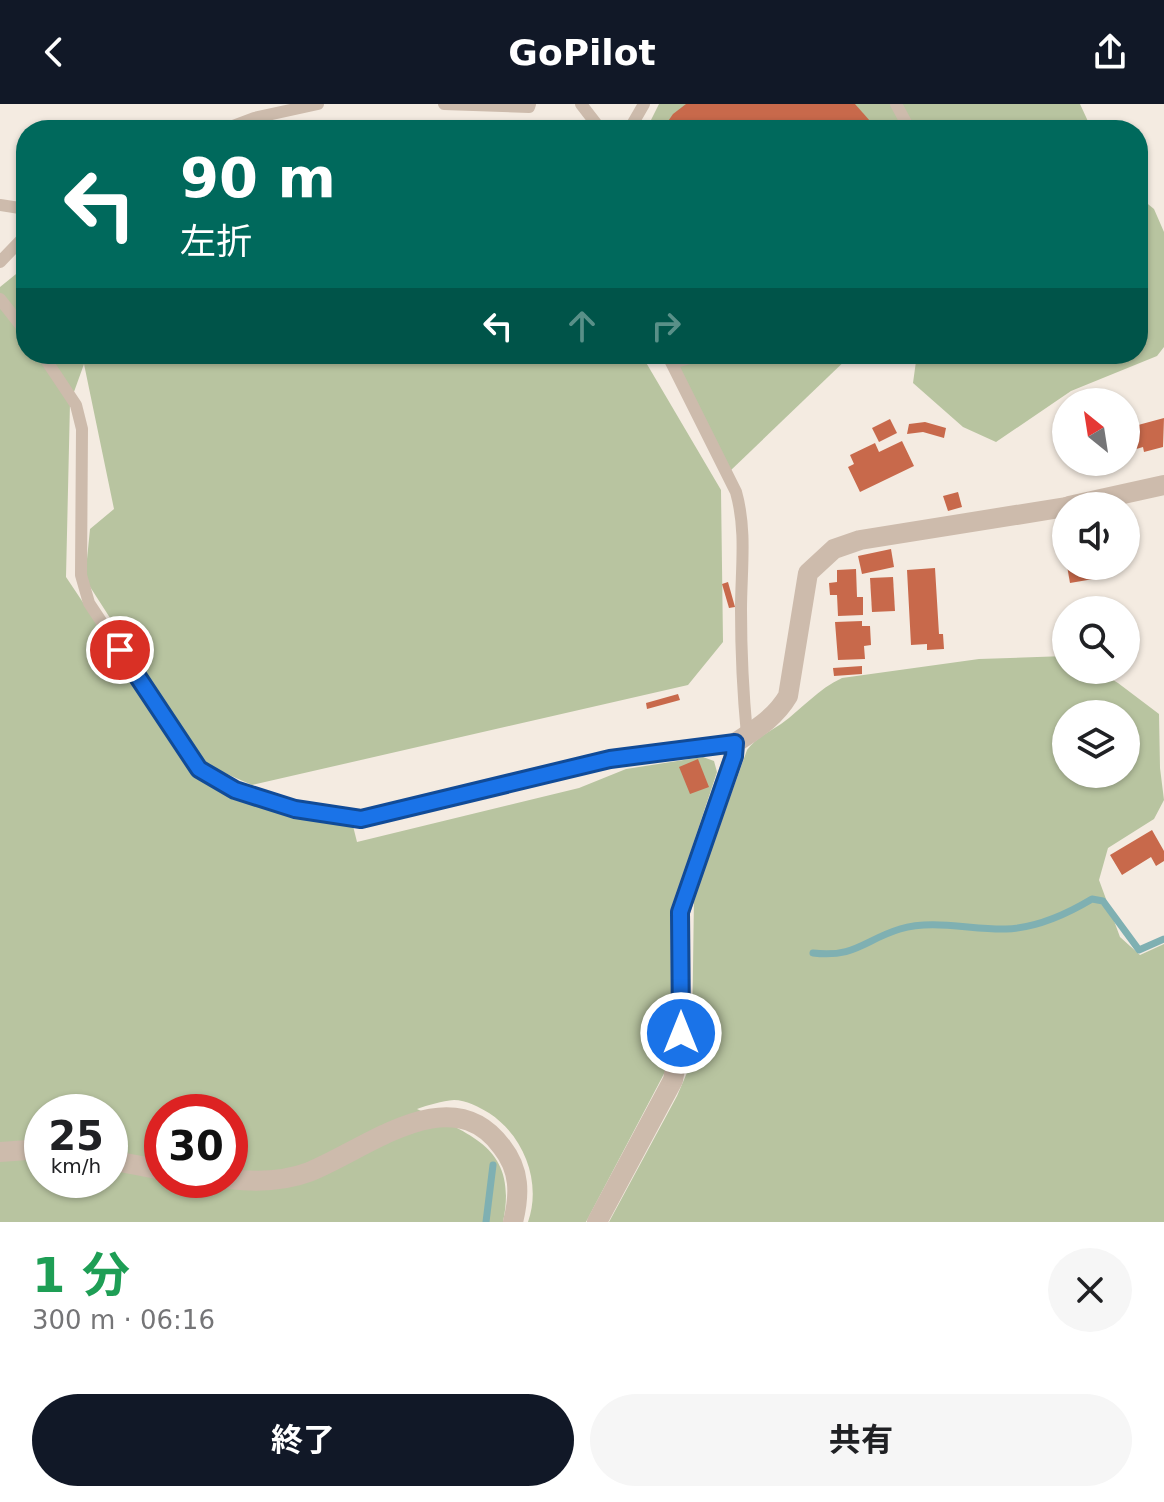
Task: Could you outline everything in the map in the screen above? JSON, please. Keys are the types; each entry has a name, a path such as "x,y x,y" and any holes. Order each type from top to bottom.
{"street":[{"path":"1132,492 1164,485"},
{"path":"597,1222 673,1080 681,1033 680,912 741,739 766,723 781,709 788,696 808,573 834,549 860,540 1052,508"},
{"path":"248,1181 307,1173 374,1139 433,1117 466,1117 492,1133 513,1161 520,1197 513,1222"},
{"path":"0,1152 24,1150"}],"lane":[{"path":"249,120 318,104"},
{"path":"444,104 529,107 530,104"},
{"path":"581,104 593,120"},
{"path":"0,262 16,245"},
{"path":"0,299 16,319"},
{"path":"49,364 76,405 82,429 81,575 89,603 199,769 235,790 295,809 361,819 610,759 741,739 742,512 736,492 672,364"}],"green space":[{"path":"659,104 1080,104 1087,120 651,120"},
{"path":"1148,204 1154,209 1164,232 1164,347 1157,356 1148,360"},
{"path":"16,274 16,364 84,364 70,403 66,577 197,773 230,794 291,814 353,826 357,842 579,788 626,769 703,757 714,761 717,772 671,911 671,1040 667,1068 586,1222 528,1222 533,1191 527,1161 512,1134 489,1113 454,1100 417,1109 473,1137 497,1161 504,1177 506,1197 503,1222 0,1222 0,287"},
{"path":"84,364 647,364 721,490 723,642 688,685 252,785 204,764 85,579 90,529 114,509"},
{"path":"666,364 842,364 729,472"},
{"path":"916,364 1137,364 1078,388 1052,388 1052,404 996,442 963,427 913,383"},
{"path":"1052,656 1052,684 1119,684 1159,714 1164,800 1154,819 1108,848 1099,880 1120,937 1140,955 1164,944 1164,1222 609,1222 689,1068 694,897 747,750 818,693 842,678 979,659"}],"building":[{"path":"686,104 855,104 869,120 669,120"},
{"path":"1164,418 1163,447 1144,452 1143,447 1140,448 1140,424"},
{"path":"890,419 897,433 879,442 872,428"},
{"path":"925,422 946,428 944,438 923,432 907,434 909,424"},
{"path":"902,441 914,466 860,492 848,467 854,464 850,455 875,443 879,452"},
{"path":"958,492 962,507 948,511 943,496"},
{"path":"891,549 894,567 862,574 858,556"},
{"path":"935,568 939,634 943,634 944,649 927,650 927,644 911,645 907,570"},
{"path":"856,569 857,597 863,597 863,615 838,616 837,595 830,595 829,583 837,582 837,570"},
{"path":"893,577 895,611 872,612 870,578"},
{"path":"728,582 735,607 729,608 722,584"},
{"path":"862,621 862,626 870,626 871,645 864,646 865,659 838,660 835,622"},
{"path":"862,666 862,674 834,676 833,668"},
{"path":"678,694 680,700 647,709 646,703"},
{"path":"698,759 709,787 690,794 679,767"},
{"path":"1152,830 1164,851 1164,861 1156,866 1151,857 1122,875 1110,855"}],"waterway":[{"path":"813,953 849,951 888,933 913,926 993,929 1029,926 1062,915 1092,899 1103,901 1139,950 1164,939"},
{"path":"486,1222 493,1165"}],"route":[{"path":"120,650 199,769 235,790 295,809 361,819 610,759 735,743 734,756 680,912 681,1033"}]}
